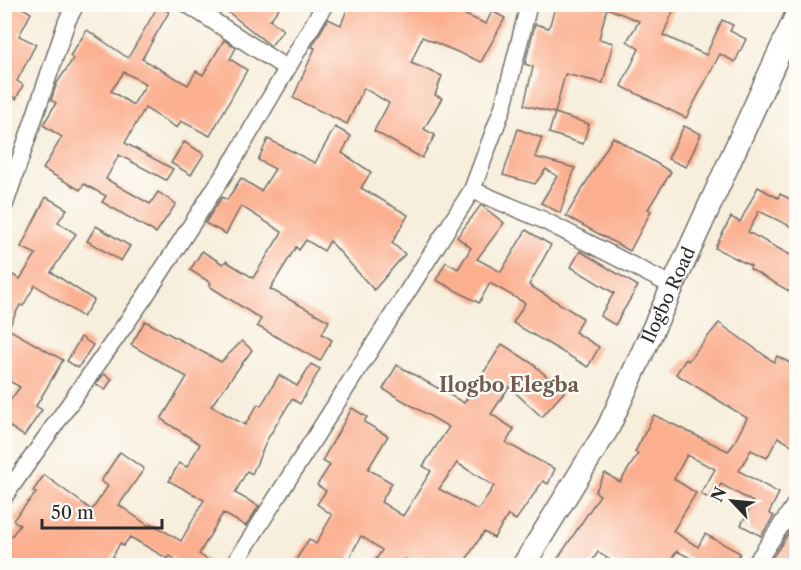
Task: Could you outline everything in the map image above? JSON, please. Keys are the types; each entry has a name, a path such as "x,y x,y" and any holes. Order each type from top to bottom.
{"main road":[{"name":"Ilogbo Road","path":"523,566 608,428 796,16"}],"street":[{"path":"4,207 67,21 76,4"},
{"path":"187,4 286,68"},
{"path":"4,497 144,297 236,156 325,4"},
{"path":"233,566 472,190 503,107 530,4"},
{"path":"472,190 541,219 673,286"},
{"path":"754,566 796,503"}],"building":[{"path":"4,4 16,4 31,13 19,36 36,44 17,81 23,85 16,99 9,95 4,104"},
{"path":"218,4 282,4 270,20 283,30 271,46"},
{"path":"349,4 441,4 486,24 492,11 505,18 481,62 422,37 411,63 442,76 435,95 442,98 424,129 435,135 422,158 374,131 389,103 364,88 347,124 293,98 315,48 312,47 328,19 341,25"},
{"path":"556,4 676,4 663,35 706,55 722,20 733,25 730,31 746,39 735,62 720,54 686,118 621,86 639,49 627,41 639,21 607,8 599,39 613,43 603,83 565,74 555,113 524,105 533,67 525,64 535,24 549,28"},
{"path":"158,6 169,12 142,59 188,85 196,71 203,75 224,40 236,48 230,59 247,70 210,136 181,121 177,128 145,108 125,143 173,169 166,180 119,155 106,179 150,204 158,192 176,204 156,233 102,202 106,196 84,184 80,190 43,169 62,137 43,125 56,103 51,100 57,83 73,59 70,56 87,30 128,58","holes":["124,72 146,84 133,105 111,91"]},
{"path":"555,113 589,124 583,144 549,133"},
{"path":"684,126 701,134 686,167 668,159"},
{"path":"335,127 351,136 342,153 371,172 361,188 408,215 392,243 405,254 374,290 330,241 324,251 306,240 299,250 296,247 270,289 329,321 322,334 332,340 320,361 257,326 261,319 209,286 211,283 190,270 202,251 223,264 226,261 253,278 282,232 241,206 226,234 205,223 222,197 227,200 241,178 261,191 275,169 258,160 268,139 315,163"},
{"path":"518,129 542,138 535,157 575,168 560,213 541,203 557,176 546,169 535,184 503,175"},
{"path":"613,137 671,172 648,209 651,211 630,251 566,216"},
{"path":"184,142 204,154 191,175 171,163"},
{"path":"758,187 778,198 780,194 796,202 796,229 759,211 748,232 796,258 796,295 750,269 751,266 715,248 731,217 740,222"},
{"path":"46,197 67,209 58,222 76,234 51,272 94,300 83,317 35,285 23,306 20,305 8,329 63,360 36,406 42,410 24,436 4,423 4,409 20,387 4,378 4,270 20,279 36,254 21,247"},
{"path":"481,205 504,223 477,259 501,272 526,230 551,245 529,285 583,318 575,332 599,347 588,367 513,323 525,303 490,283 479,303 436,280 446,262 458,269 471,248 457,237"},
{"path":"96,226 130,246 121,261 87,241"},
{"path":"580,251 638,286 615,325 600,316 614,293 571,267"},
{"path":"145,321 221,362 242,341 252,350 211,406 245,425 258,404 261,406 279,375 297,386 311,364 320,369 300,404 292,399 268,438 252,474 247,471 235,493 259,506 246,526 223,513 199,554 217,566 185,566 170,556 168,559 130,537 123,546 120,543 108,566 4,566 4,546 20,525 13,520 36,493 33,491 44,475 92,510 108,486 101,481 120,452 144,469 119,505 149,526 151,523 181,541 204,500 169,481 179,463 187,467 200,444 161,419 187,377 131,345"},
{"path":"719,323 774,362 777,356 796,366 796,448 778,437 767,458 751,450 739,471 779,493 769,513 774,516 761,536 741,525 753,502 721,484 712,500 701,494 715,469 687,455 674,479 696,493 673,531 698,547 705,534 740,553 734,566 705,566 677,551 667,566 619,566 598,552 589,566 553,566 600,495 595,492 605,473 620,482 638,454 635,452 654,415 728,451 733,445 747,418 676,374 686,359 688,361"},
{"path":"81,337 93,345 78,368 67,361"},
{"path":"502,344 533,364 564,392 542,417 509,387 491,414 514,429 506,443 555,469 548,484 543,481 516,520 508,515 494,538 484,532 462,566 416,566 405,559 401,566 372,566 382,550 361,536 345,566 292,566 309,539 316,544 332,515 317,504 326,491 317,485 330,465 322,461 352,408 367,417 364,422 388,436 368,469 392,483 381,502 403,516 431,471 423,466 449,427 383,389 397,365 464,403","holes":["457,463 494,486 478,510 439,489"]},
{"path":"104,374 112,379 105,390 96,384"},
{"path":"792,528 796,531 796,550 787,566 767,566"}],"district":[{"name":"Ilogbo Elegba","path":"509,385"}]}
